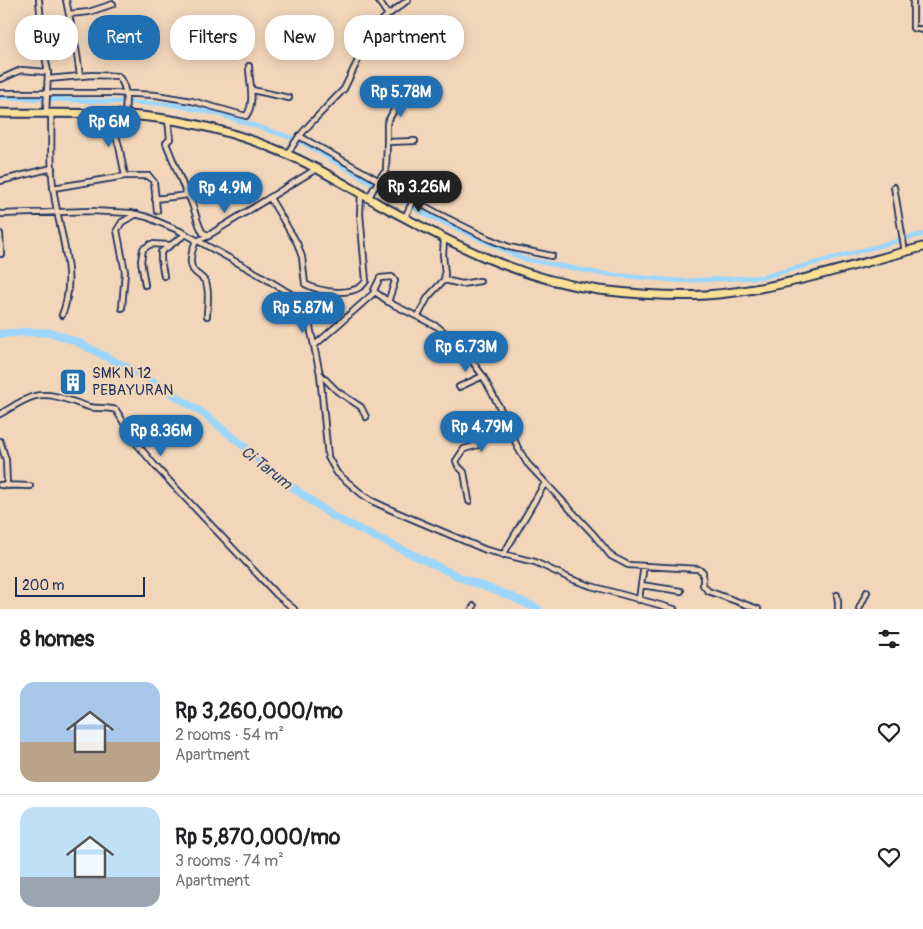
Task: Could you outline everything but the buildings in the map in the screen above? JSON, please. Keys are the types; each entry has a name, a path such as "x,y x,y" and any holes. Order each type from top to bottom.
{"main road":[{"path":"0,113 108,114 125,111 236,135 289,152 316,169 406,215 444,239 498,262 561,282 600,290 678,296 744,291 790,281 905,249 923,247"}],"street":[{"path":"40,0 43,45 48,72 47,95 53,188 67,265 68,300 62,315"},
{"path":"66,0 80,76"},
{"path":"378,0 388,15 408,0"},
{"path":"913,0 913,28 923,30"},
{"path":"69,14 89,12 113,4"},
{"path":"289,152 299,137 344,89 358,60"},
{"path":"0,93 156,95 192,101 246,116 250,106 252,90 250,66"},
{"path":"1,79 21,70 48,72"},
{"path":"48,79 80,76 118,76 122,81 126,96 125,111"},
{"path":"252,90 289,98"},
{"path":"370,196 378,180 386,171 387,123 394,110 392,94"},
{"path":"108,114 119,146 125,176"},
{"path":"168,120 170,140 166,141 166,143 187,195 192,202 199,228 206,235 211,234"},
{"path":"299,137 413,200 499,243 509,247 552,256"},
{"path":"387,142 415,140"},
{"path":"0,181 52,168"},
{"path":"207,316 206,284 203,278 193,270 191,262 191,254 198,240 211,234 316,169"},
{"path":"53,188 125,176 151,177 154,182 157,211"},
{"path":"894,187 905,249"},
{"path":"270,198 299,248 306,284 343,292 358,288 366,282 367,274 361,222 361,193"},
{"path":"155,199 187,195"},
{"path":"406,215 413,200"},
{"path":"0,214 117,211 137,214 186,234 258,274 299,300 306,308 320,374 328,457 337,472 372,501 472,544 503,555 543,564 571,579 674,609"},
{"path":"122,308 125,272 117,230 122,222 137,214"},
{"path":"0,234 1,254"},
{"path":"164,276 160,255 169,245 186,234"},
{"path":"418,316 431,294 444,280 444,239"},
{"path":"145,285 141,261 143,249 152,244 169,245"},
{"path":"315,345 375,291 380,278 392,277 395,280 388,302"},
{"path":"444,280 462,284 480,281"},
{"path":"366,282 388,302 418,316 455,340 471,358 482,376 500,408 522,456 611,556 628,565 698,568 702,571 703,585 708,591 758,609"},
{"path":"320,374 337,391 361,407 366,417"},
{"path":"458,387 482,376"},
{"path":"0,414 28,399 42,396 63,398 90,407 116,410 136,442 157,468 277,595 294,609"},
{"path":"470,501 464,472 456,461 464,448 478,445 499,426 501,421 500,408"},
{"path":"499,426 509,427"},
{"path":"0,441 8,470 8,486"},
{"path":"503,555 545,484"},
{"path":"0,485 30,486"},
{"path":"639,600 644,566"},
{"path":"642,585 681,592"},
{"path":"858,609 867,592"},
{"path":"837,595 838,609"}],"waterway":[{"path":"0,97 170,104 219,114 298,140 429,216 524,259 603,274 681,281 763,277 923,234"},
{"name":"Ci Tarum","path":"0,334 26,332 53,333 77,342 146,377 204,414 244,446 267,469 334,517 464,579 510,596 538,609"}],"place":[{"name":"SMK N 12 PEBAYURAN","path":"73,382"}]}
